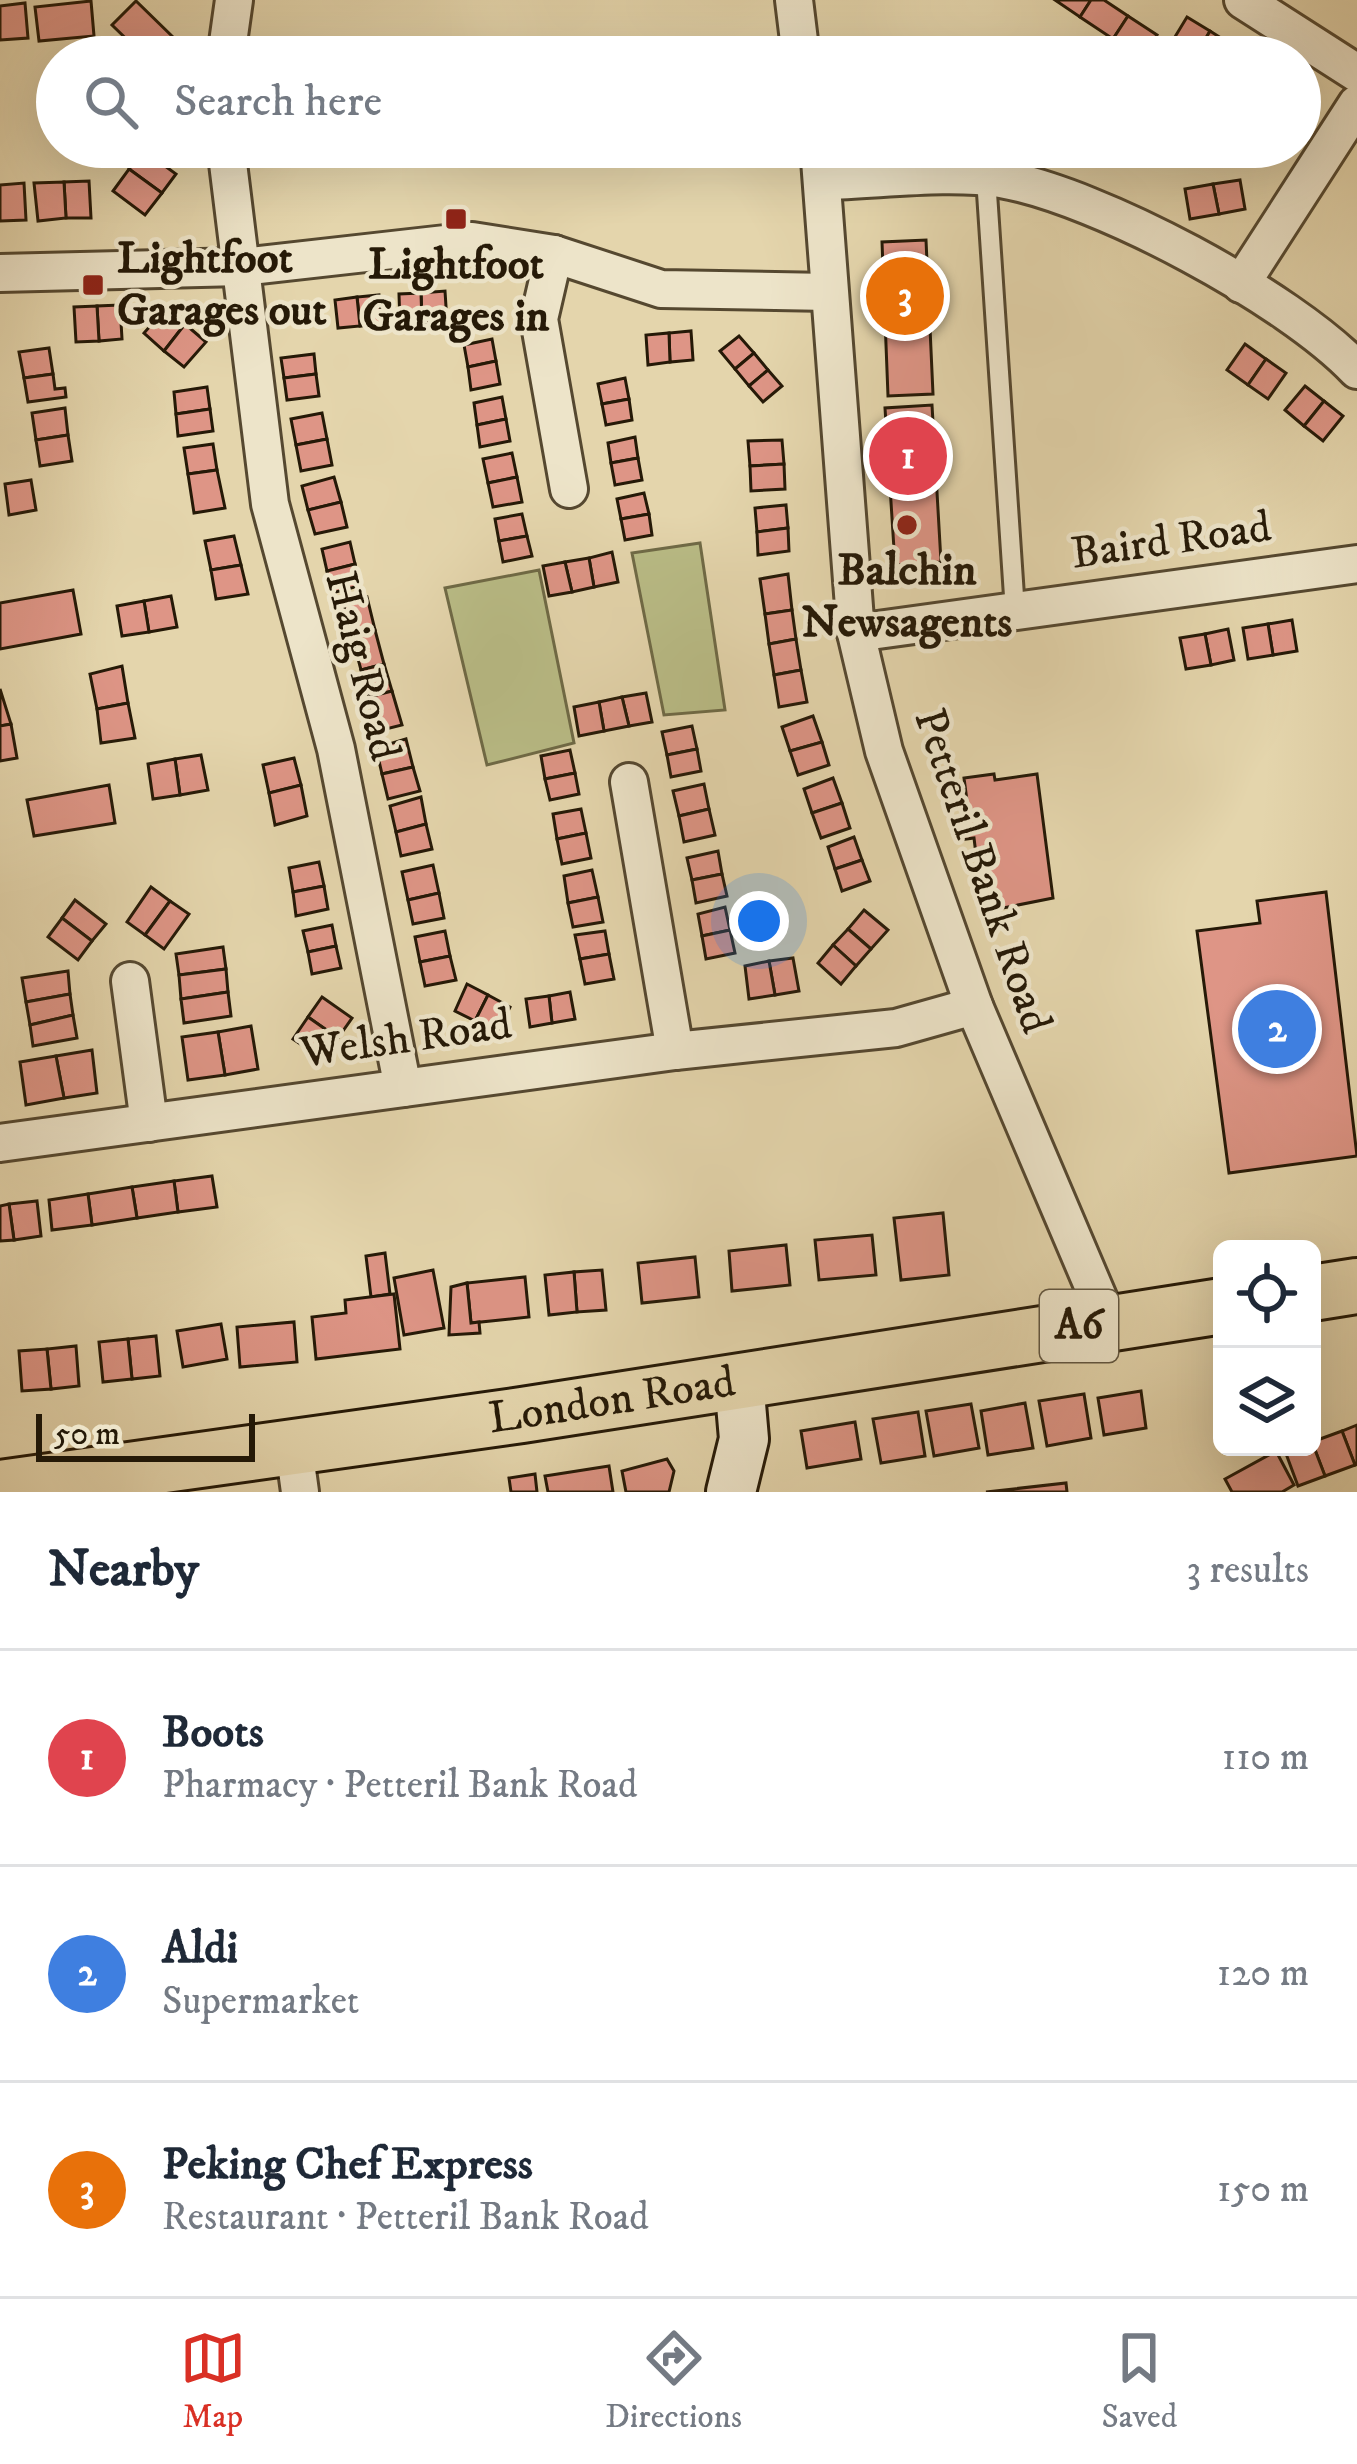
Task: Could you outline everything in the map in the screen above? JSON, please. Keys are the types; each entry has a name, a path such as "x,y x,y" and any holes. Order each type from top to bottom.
{"main road":[{"path":"1321,1292 1357,1286"},
{"name":"London Road","path":"0,1488 297,1470 739,1381 1213,1307"}],"street":[{"path":"229,36 234,0"},
{"path":"794,0 798,36"},
{"path":"1244,0 1300,36"},
{"path":"1321,50 1357,73"},
{"path":"1321,159 1357,104"},
{"name":"Haig Road","path":"229,168 270,503 336,748 403,1088"},
{"name":"Petteril Bank Road","path":"822,168 856,633 884,751 974,1006 1108,1321"},
{"path":"869,168 986,178 1090,207 1240,284 1357,370"},
{"path":"1240,284 1315,168"},
{"path":"0,273 241,267 472,241 554,254 661,289 829,292"},
{"path":"554,254 539,319 569,489"},
{"name":"Baird Road","path":"856,633 1357,564"},
{"path":"629,782 675,1051"},
{"path":"130,981 149,1123"},
{"name":"Welsh Road","path":"0,1143 675,1051 896,1028 974,1006"},
{"path":"731,1492 744,1439 739,1381"}],"lane":[{"path":"986,178 1015,611"}],"green space":[{"path":"700,543 725,710 664,715 632,553"},
{"path":"539,570 574,743 487,765 445,588"}],"building":[{"path":"1055,0 1091,0 1080,17"},
{"path":"1091,0 1104,0 1128,16 1115,36 1080,17"},
{"path":"91,1 94,36 38,36 35,7"},
{"path":"136,1 172,36 123,36 112,25"},
{"path":"25,3 28,38 0,40 0,6"},
{"path":"1128,16 1157,35 1156,36 1115,36"},
{"path":"1187,17 1210,31 1207,36 1175,36"},
{"path":"168,168 176,174 162,193 129,169"},
{"path":"129,169 162,193 145,215 113,191"},
{"path":"1240,180 1245,209 1219,214 1213,184"},
{"path":"89,181 91,218 66,218 64,182"},
{"path":"64,182 66,218 38,221 34,183"},
{"path":"24,183 26,220 0,221 0,185"},
{"path":"1213,184 1219,214 1190,219 1185,189"},
{"path":"926,240 933,394 888,396 882,242"},
{"path":"445,291 447,322 422,323 421,293"},
{"path":"421,293 422,323 400,325 399,294"},
{"path":"379,295 382,324 360,326 357,297"},
{"path":"357,297 360,326 338,328 335,300"},
{"path":"120,305 122,339 99,341 97,306"},
{"path":"97,306 99,341 76,342 74,307"},
{"path":"165,309 185,324 164,351 144,333"},
{"path":"185,324 206,342 184,367 164,351"},
{"path":"691,331 693,360 670,362 669,333"},
{"path":"669,333 670,362 648,365 646,335"},
{"path":"739,336 754,353 735,369 720,351"},
{"path":"492,339 496,361 468,367 464,345"},
{"path":"1245,344 1266,359 1248,385 1227,370"},
{"path":"49,348 53,374 24,378 19,352"},
{"path":"754,353 768,370 749,386 735,369"},
{"path":"314,354 316,374 284,378 281,358"},
{"path":"1266,359 1286,373 1268,399 1248,385"},
{"path":"496,361 500,384 471,390 468,367"},
{"path":"768,370 782,386 763,402 749,386"},
{"path":"53,374 55,389 65,388 66,397 28,402 24,378"},
{"path":"316,374 319,396 287,400 284,378"},
{"path":"625,378 629,399 602,404 598,384"},
{"path":"1305,386 1324,401 1304,426 1285,410"},
{"path":"207,387 210,409 176,414 174,392"},
{"path":"502,397 506,419 477,425 474,403"},
{"path":"629,399 632,420 606,425 602,404"},
{"path":"1324,401 1343,416 1323,441 1304,426"},
{"path":"932,405 941,562 895,565 885,408"},
{"path":"65,408 68,435 36,440 32,413"},
{"path":"210,409 213,431 178,436 176,414"},
{"path":"322,413 327,439 296,445 291,419"},
{"path":"506,419 510,441 480,447 477,425"},
{"path":"68,435 72,461 40,466 36,440"},
{"path":"635,437 638,458 611,463 608,443"},
{"path":"327,439 332,465 301,471 296,445"},
{"path":"782,440 784,464 750,466 748,441"},
{"path":"213,444 217,470 188,474 184,448"},
{"path":"512,453 517,477 488,483 483,459"},
{"path":"638,458 642,480 615,485 611,463"},
{"path":"784,464 785,489 751,491 750,466"},
{"path":"217,470 225,508 194,513 188,474"},
{"path":"334,477 341,502 308,510 302,486"},
{"path":"517,477 522,502 493,507 488,483"},
{"path":"31,480 36,510 9,515 5,484"},
{"path":"644,493 649,514 621,519 617,499"},
{"path":"341,502 347,527 315,534 308,510"},
{"path":"786,505 788,528 757,532 755,508"},
{"path":"522,514 527,536 499,541 495,519"},
{"path":"649,514 652,535 625,540 621,519"},
{"path":"788,528 789,551 758,555 757,532"},
{"path":"234,536 241,565 211,570 205,541"},
{"path":"527,536 532,556 503,562 499,541"},
{"path":"350,542 355,564 327,571 322,549"},
{"path":"612,552 618,582 594,587 589,558"},
{"path":"589,558 594,587 572,592 565,562"},
{"path":"565,562 572,592 549,596 543,566"},
{"path":"355,564 359,586 332,593 327,571"},
{"path":"241,565 248,594 216,599 211,570"},
{"path":"788,574 792,610 765,614 760,579"},
{"path":"73,590 81,634 0,649 0,603"},
{"path":"171,596 177,627 149,632 144,601"},
{"path":"367,597 375,630 352,636 343,602"},
{"path":"144,601 149,632 122,636 117,606"},
{"path":"792,610 796,639 769,644 765,614"},
{"path":"1292,620 1297,651 1273,655 1268,624"},
{"path":"1268,624 1273,655 1248,659 1243,628"},
{"path":"1228,629 1234,660 1211,665 1205,634"},
{"path":"375,630 384,664 361,670 352,636"},
{"path":"1205,634 1211,665 1186,669 1180,638"},
{"path":"796,639 801,670 774,675 769,644"},
{"path":"384,664 392,691 369,697 361,670"},
{"path":"122,666 128,703 97,709 90,674"},
{"path":"801,670 807,702 779,707 774,675"},
{"path":"0,689 11,724 0,726"},
{"path":"392,691 402,725 378,731 369,697"},
{"path":"646,693 652,722 629,726 622,697"},
{"path":"622,697 629,726 604,731 599,702"},
{"path":"599,702 604,731 579,736 574,707"},
{"path":"128,703 135,738 101,743 97,709"},
{"path":"813,716 822,742 790,751 782,727"},
{"path":"11,724 17,758 0,761 0,726"},
{"path":"692,726 697,749 667,755 662,732"},
{"path":"406,739 413,767 382,774 376,748"},
{"path":"822,742 829,765 798,775 790,751"},
{"path":"697,749 701,771 671,777 667,755"},
{"path":"570,750 575,773 545,779 541,756"},
{"path":"201,755 208,790 180,795 175,759"},
{"path":"294,758 301,785 269,793 263,765"},
{"path":"175,759 180,795 153,799 148,764"},
{"path":"413,767 420,791 388,799 382,774"},
{"path":"575,773 579,794 550,800 545,779"},
{"path":"994,774 995,780 1037,774 1053,898 983,912 974,838 959,840 956,818 969,816 964,778"},
{"path":"833,778 842,803 812,813 804,789"},
{"path":"704,784 709,809 679,816 673,791"},
{"path":"109,785 115,823 34,836 27,800"},
{"path":"301,785 307,816 275,825 269,793"},
{"path":"421,797 426,824 396,832 390,806"},
{"path":"842,803 850,828 821,838 812,813"},
{"path":"581,809 586,833 557,839 553,814"},
{"path":"709,809 715,835 684,842 679,816"},
{"path":"426,824 432,849 401,856 396,832"},
{"path":"586,833 591,858 562,864 557,839"},
{"path":"854,837 862,860 835,869 828,847"},
{"path":"718,851 722,874 692,880 687,858"},
{"path":"862,860 870,881 842,891 835,869"},
{"path":"319,862 324,886 293,892 289,868"},
{"path":"433,865 439,893 408,900 402,872"},
{"path":"592,870 598,897 568,903 564,876"},
{"path":"722,874 727,896 696,903 692,880"},
{"path":"324,886 328,909 296,916 293,892"},
{"path":"151,887 170,901 145,935 127,922"},
{"path":"1326,892 1357,1156 1229,1173 1197,931 1260,923 1257,901"},
{"path":"439,893 444,918 413,924 408,900"},
{"path":"598,897 603,922 573,927 568,903"},
{"path":"75,900 106,924 92,941 62,918"},
{"path":"170,901 189,914 164,949 145,935"},
{"path":"725,907 730,930 702,936 698,914"},
{"path":"864,910 888,930 871,949 848,929"},
{"path":"62,918 92,941 78,960 48,937"},
{"path":"332,925 336,946 308,952 303,931"},
{"path":"848,929 871,949 856,966 833,945"},
{"path":"730,930 735,953 706,959 702,936"},
{"path":"445,931 450,956 420,962 415,937"},
{"path":"605,931 609,954 580,959 575,935"},
{"path":"833,945 856,966 841,984 818,963"},
{"path":"336,946 341,968 312,974 308,952"},
{"path":"223,947 226,969 179,975 176,954"},
{"path":"609,954 614,979 585,984 580,959"},
{"path":"450,956 456,980 425,986 420,962"},
{"path":"793,958 799,991 775,995 769,961"},
{"path":"769,961 775,995 749,999 745,966"},
{"path":"226,969 228,992 181,999 179,975"},
{"path":"68,971 70,994 26,1002 22,978"},
{"path":"467,984 488,995 475,1021 455,1011"},
{"path":"228,992 231,1016 184,1023 181,999"},
{"path":"570,992 575,1019 552,1023 549,996"},
{"path":"70,994 73,1015 30,1025 26,1002"},
{"path":"488,995 510,1007 497,1033 475,1021"},
{"path":"549,996 552,1023 530,1027 526,999"},
{"path":"322,997 352,1018 338,1038 308,1017"},
{"path":"73,1015 77,1038 33,1046 30,1025"},
{"path":"308,1017 338,1038 323,1059 293,1039"},
{"path":"251,1026 258,1069 225,1075 218,1032"},
{"path":"218,1032 225,1075 188,1080 182,1037"},
{"path":"92,1050 97,1093 64,1098 56,1056"},
{"path":"56,1056 64,1098 26,1105 20,1062"},
{"path":"212,1176 217,1207 178,1212 174,1181"},
{"path":"174,1181 178,1212 137,1218 132,1187"},
{"path":"132,1187 137,1218 92,1225 88,1194"},
{"path":"88,1194 92,1225 52,1230 49,1200"},
{"path":"37,1201 41,1236 14,1240 9,1204"},
{"path":"9,1204 14,1240 0,1241 0,1206"},
{"path":"943,1213 949,1275 901,1280 894,1218"},
{"path":"872,1235 876,1275 819,1280 815,1240"},
{"path":"786,1245 790,1285 732,1291 729,1251"},
{"path":"385,1253 390,1294 371,1297 366,1256"},
{"path":"695,1257 699,1297 642,1303 638,1263"},
{"path":"433,1270 444,1328 404,1335 394,1278"},
{"path":"602,1270 606,1310 577,1312 574,1272"},
{"path":"574,1272 577,1312 549,1315 545,1275"},
{"path":"525,1277 529,1317 471,1323 467,1283"},
{"path":"467,1283 471,1323 479,1322 480,1333 449,1335 451,1287"},
{"path":"394,1294 400,1349 316,1359 312,1317 346,1313 345,1300"},
{"path":"294,1322 297,1362 240,1367 237,1327"},
{"path":"221,1324 227,1359 183,1367 177,1331"},
{"path":"156,1336 160,1376 132,1379 128,1339"},
{"path":"128,1339 132,1379 103,1382 99,1342"},
{"path":"76,1346 79,1386 51,1389 47,1349"},
{"path":"47,1349 51,1389 22,1391 19,1351"},
{"path":"1141,1391 1146,1428 1104,1435 1098,1398"},
{"path":"1084,1394 1091,1438 1047,1446 1039,1401"},
{"path":"1025,1403 1033,1448 988,1455 981,1411"},
{"path":"971,1404 979,1448 934,1456 926,1411"},
{"path":"918,1412 925,1456 881,1463 873,1419"},
{"path":"855,1422 861,1459 807,1468 801,1431"},
{"path":"1357,1425 1357,1464 1355,1465 1342,1431"},
{"path":"1342,1431 1355,1465 1325,1476 1317,1456 1321,1439"},
{"path":"1267,1456 1279,1456 1294,1485 1282,1492 1232,1492 1225,1479"},
{"path":"1287,1456 1317,1456 1325,1476 1298,1486"},
{"path":"667,1459 674,1471 669,1492 626,1492 622,1471"},
{"path":"609,1466 613,1492 548,1492 545,1476"},
{"path":"535,1474 537,1492 511,1492 509,1478"},
{"path":"1066,1483 1067,1492 986,1492"}],"place":[{"name":"Lightfoot Garages in","path":"456,219"},
{"name":"Lightfoot Garages out","path":"93,285"},
{"name":"Peking Chef Express","path":"905,296"},
{"name":"Boots","path":"908,456"},
{"name":"Balchin Newsagents","path":"907,525"},
{"name":"Aldi","path":"1277,1029"}]}
